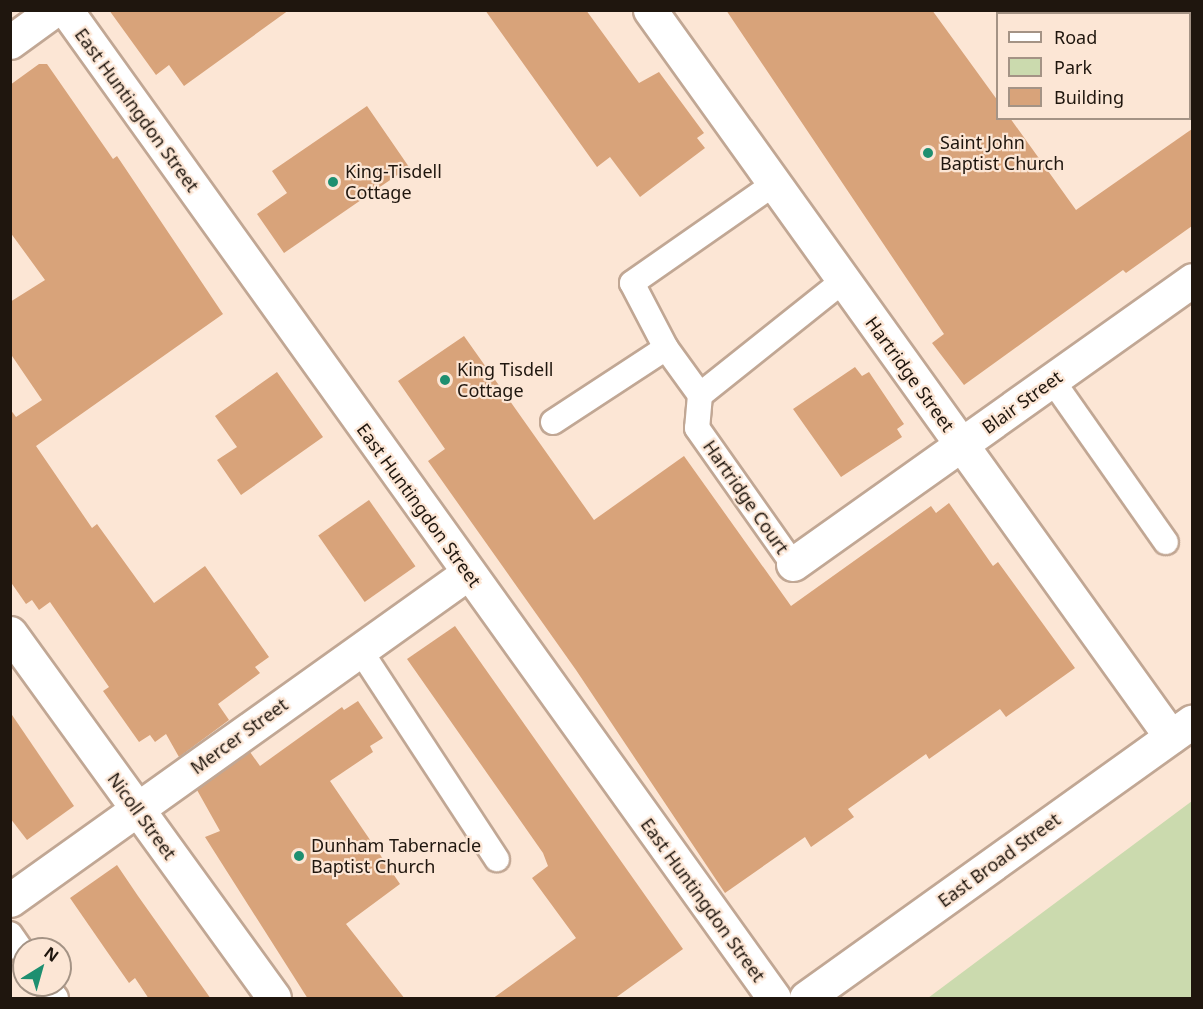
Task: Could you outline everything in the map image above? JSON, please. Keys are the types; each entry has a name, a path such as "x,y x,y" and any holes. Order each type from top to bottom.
{"street":[{"path":"10,42 54,10"},
{"name":"East Huntingdon Street","path":"66,10 774,999"},
{"name":"Hartridge Street","path":"650,10 961,446 1182,730"},
{"name":"Blair Street","path":"793,564 1192,280"},
{"name":"Mercer Street","path":"10,900 468,573"},
{"name":"Nicoll Street","path":"10,633 274,999"},
{"name":"East Broad Street","path":"806,999 1182,730"}],"lane":[{"path":"774,184 632,283 666,348 700,395 843,281"},
{"path":"553,422 666,348"},
{"path":"1052,380 1166,542"},
{"name":"Hartridge Court","path":"700,395 697,428 793,564"},
{"path":"360,650 497,859"}],"green space":[{"path":"1192,801 1192,998 928,998"}],"building":[{"path":"109,10 289,10 184,86 169,65 156,75"},
{"path":"485,10 586,10 639,83 659,72 704,133 697,138 705,148 640,197 610,157 597,167"},
{"name":"Saint John Baptist Church","path":"726,10 932,10 996,98 996,120 1011,120 1076,210 1192,129 1192,226 1126,273 1123,270 964,385 932,343 944,334"},
{"path":"39,64 47,64 113,159 117,156 223,314 36,446 92,528 97,524 154,603 205,566 269,657 255,667 260,673 218,704 229,720 179,757 166,734 155,742 150,735 139,742 103,691 109,687 50,602 39,610 32,600 26,604 10,581 10,409 16,417 42,400 10,353 10,302 45,280 10,232 10,85"},
{"name":"King-Tisdell Cottage","path":"367,106 409,167 284,253 257,214 287,193 272,171"},
{"path":"464,336 594,520 684,456 791,606 931,506 936,513 949,503 993,566 998,562 1075,668 1006,717 1000,709 929,759 926,754 848,809 854,817 811,847 805,837 725,893 576,670 428,461 445,449 398,381"},
{"path":"855,367 862,376 869,372 904,424 897,429 902,437 841,477 793,409"},
{"path":"277,372 323,437 241,495 217,460 237,447 215,416"},
{"path":"369,500 415,566 365,602 318,536"},
{"path":"455,626 683,949 614,999 492,999 576,938 532,878 548,866 543,853 407,659"},
{"name":"Dunham Tabernacle Baptist Church","path":"358,701 383,738 370,746 373,752 330,781 400,884 346,924 405,999 308,999 205,837 220,831 197,790 250,752 260,766 342,707 344,710"},
{"path":"10,712 74,806 27,840 10,818"},
{"path":"117,865 211,999 149,999 135,978 129,983 70,898"}],"place":[{"name":"Saint John Baptist Church","path":"928,153"},
{"name":"King-Tisdell Cottage","path":"333,182"},
{"name":"King Tisdell Cottage","path":"445,380"},
{"name":"Dunham Tabernacle Baptist Church","path":"299,856"}]}
